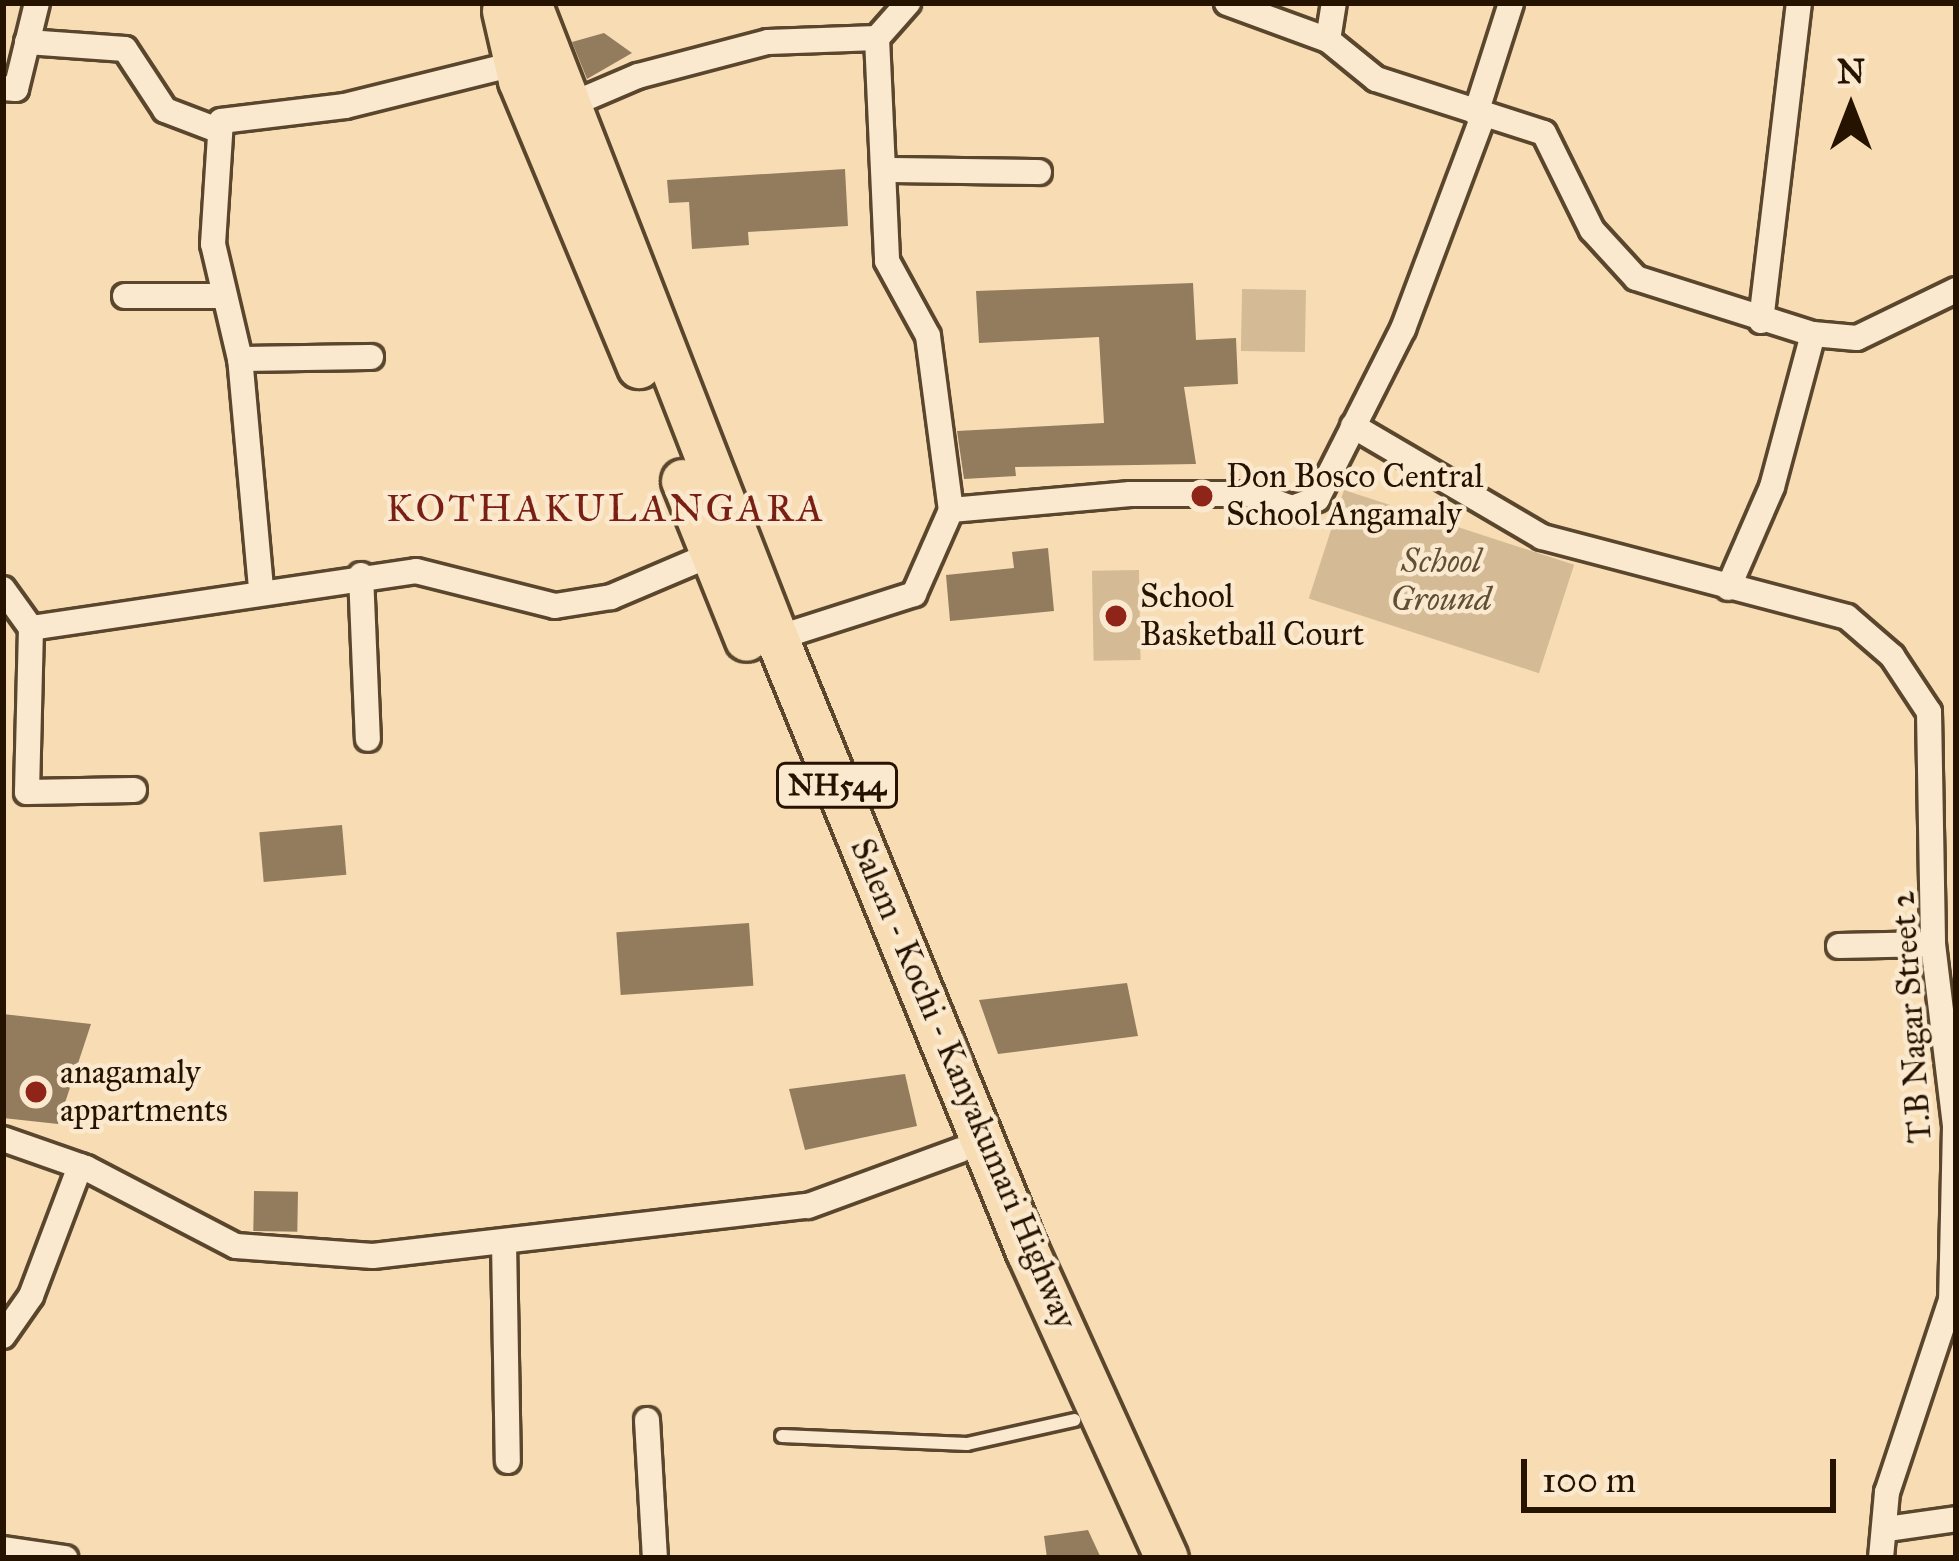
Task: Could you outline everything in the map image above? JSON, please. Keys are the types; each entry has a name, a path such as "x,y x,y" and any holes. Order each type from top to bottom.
{"highway":[{"name":"Salem - Kochi - Kanyakumari Highway","path":"502,3 515,64 710,555 1136,1558"},
{"name":"Salem - Kochi - Kanyakumari Highway","path":"530,3 563,108 776,638 1028,1252 1167,1558"}],"street":[{"path":"3,88 16,89 37,3"},
{"path":"776,638 914,594 951,510 928,336 887,261 887,170 877,38 908,3"},
{"path":"1227,3 1328,40 1376,79 1544,133 1592,230 1636,278 1761,321 1813,334 1857,338 1956,290"},
{"path":"1328,40 1334,3"},
{"path":"951,510 1130,494 1253,494 1305,505 1327,490 1402,329 1479,115 1511,3"},
{"path":"1761,321 1799,3"},
{"path":"563,108 638,76 768,42 877,38"},
{"path":"27,41 125,49 165,110 220,131"},
{"path":"261,588 240,358 213,244 221,121 345,106 515,64"},
{"path":"887,170 1039,172"},
{"path":"125,296 224,296"},
{"path":"1727,588 1772,487 1813,334"},
{"path":"240,358 371,357"},
{"name":"T.B Nagar Street 2","path":"1353,426 1542,538 1847,616 1892,656 1929,712 1933,944 1955,1127 1951,1300 1887,1492 1881,1558"},
{"path":"31,628 261,588 416,571 555,606 610,597 710,555"},
{"path":"362,575 368,739"},
{"path":"3,589 31,628 27,792 134,790"},
{"path":"1839,946 1933,944"},
{"path":"3,1139 80,1166 206,1234 280,1253 373,1256 808,1206 960,1150"},
{"path":"3,1336 31,1296 80,1166"},
{"path":"504,1242 508,1461"},
{"path":"647,1420 655,1558"},
{"path":"1887,1529 1956,1519"},
{"path":"3,1549 65,1558"}],"lane":[{"path":"782,1436 967,1444 1074,1420"}],"green space":[{"path":"1242,289 1306,290 1305,352 1241,351"},
{"name":"School Ground","path":"1344,490 1574,565 1539,673 1309,598"},
{"name":"School Basketball Court","path":"1139,570 1141,660 1094,661 1092,571"}],"building":[{"path":"604,33 632,53 587,79 572,42"},
{"path":"845,169 848,226 748,232 749,245 692,249 689,202 669,203 667,180"},
{"path":"1193,283 1196,340 1236,338 1238,384 1184,387 1196,464 1015,467 1016,476 964,479 957,431 1104,423 1099,337 979,343 976,291"},
{"path":"1048,548 1054,611 950,621 946,575 1014,568 1012,552"},
{"path":"342,825 346,875 264,882 259,832"},
{"path":"749,923 753,986 621,995 616,932"},
{"path":"1127,983 1138,1036 998,1054 979,1000"},
{"name":"anagamaly appartments","path":"3,1014 91,1024 58,1124 3,1118"},
{"path":"905,1074 917,1126 805,1150 789,1089"},
{"path":"254,1191 298,1192 297,1232 253,1231"},
{"path":"1088,1530 1101,1558 1047,1558 1044,1536"}],"place":[{"name":"Don Bosco Central School Angamaly","path":"1202,496"},
{"name":"School Basketball Court","path":"1116,616"},
{"name":"anagamaly appartments","path":"36,1092"}],"district":[{"name":"KOTHAKULANGARA","path":"606,508"}]}
